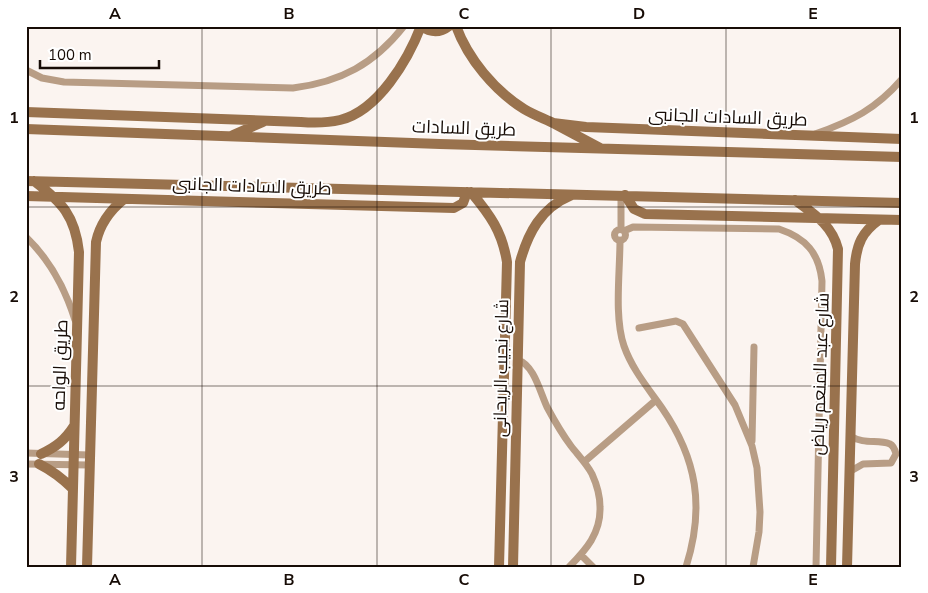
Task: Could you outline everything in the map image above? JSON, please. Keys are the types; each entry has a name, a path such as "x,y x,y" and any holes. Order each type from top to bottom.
{"street":[{"path":"26,70 42,78 64,82 293,88 326,82 358,69 385,48 404,26"},
{"path":"27,111 323,123 340,120 354,115 379,95 408,55 421,26 432,32 444,30 449,26"},
{"path":"456,26 471,56 490,81 522,108 602,149"},
{"path":"808,136 867,112 881,101 902,79"},
{"path":"230,136 266,120"},
{"name":"طريق السادات الجانبى","path":"553,123 586,128 902,139"},
{"name":"طريق السادات","path":"26,129 602,149 902,157"},
{"path":"30,181 902,203"},
{"name":"طريق الواحه","path":"30,181 55,196 65,208 78,236 71,567"},
{"name":"طريق السادات الجانبى","path":"26,196 454,208 463,203 469,192"},
{"name":"شارع نجيب الريحانى","path":"469,192 493,220 502,240 507,262 499,567"},
{"name":"شارع نجيب الريحانى","path":"513,567 520,262 525,244 533,227 544,213 558,201 574,194"},
{"path":"623,195 634,209 645,214 902,220"},
{"path":"623,195 622,230 625,236 620,240 620,332 633,366 669,419 683,444 692,472 696,491 695,529 686,567"},
{"name":"طريق الواحه","path":"86,567 96,242 102,222 108,213 124,199"},
{"name":"شارع عبد المنعم رياض","path":"795,200 818,217 832,231 838,249 831,567"},
{"name":"شارع عبد المنعم رياض","path":"846,567 856,249 859,240 871,225 879,220"},
{"path":"622,230 634,227 779,229 801,239 810,247 820,269 822,281 816,567"},
{"path":"26,237 53,270 67,296 77,325"},
{"path":"79,259 95,260"},
{"path":"507,262 520,262"},
{"path":"839,264 847,262 855,264"},
{"path":"639,328 676,321 683,324 736,405 752,446 757,468 760,512 759,532 753,567"},
{"path":"752,446 754,346"},
{"path":"518,360 525,363 531,369 555,421 570,445 591,471 596,484 600,509 595,534 581,555 569,567"},
{"path":"584,462 656,400"},
{"path":"736,405 753,406"},
{"path":"26,464 40,459 55,448 66,438 74,426"},
{"path":"849,472 864,464 891,462 899,454 890,444 865,442 850,436"},
{"path":"26,453 40,459 73,490"},
{"path":"40,459 89,460"},
{"path":"581,555 593,567"}]}
